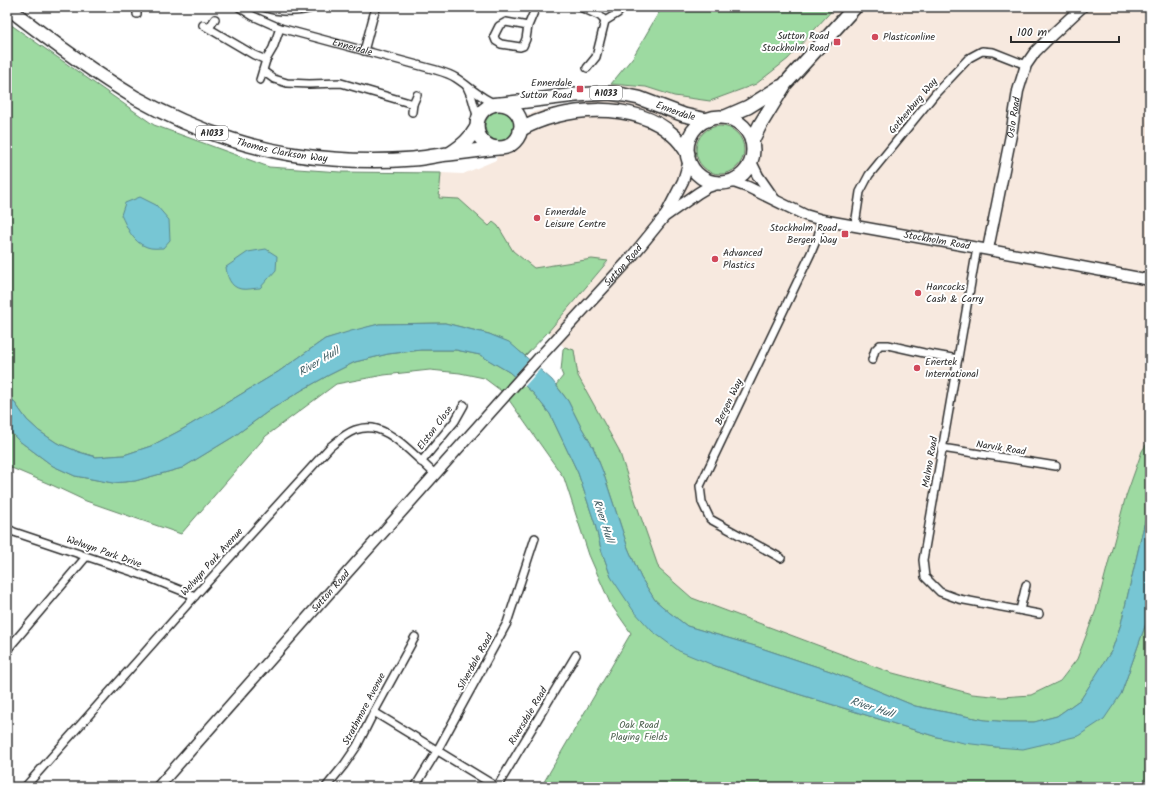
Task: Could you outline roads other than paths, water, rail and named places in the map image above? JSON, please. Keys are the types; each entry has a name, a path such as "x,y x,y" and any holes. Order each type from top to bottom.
{"highway":[{"name":"Thomas Clarkson Way","path":"7,7 97,73 136,98 172,116 208,132 226,138 272,150 335,159 414,159 450,154"},
{"path":"752,141 785,84 855,7"},
{"path":"724,118 768,96 785,84"},
{"name":"Ennerdale","path":"499,104 609,93 639,98 684,115 707,120"},
{"path":"499,104 509,106 515,111 519,116 521,123 519,135 512,143 504,147 497,148 491,147 481,139 478,134 477,123 481,113 485,109 499,104"},
{"name":"Ennerdale","path":"520,130 547,118 571,112 597,110 615,111 636,115 660,125 672,133 683,145 689,157"},
{"path":"716,118 734,120 742,125 748,132 752,141 753,151 751,162 743,174 739,177 725,182 710,181 701,177 694,170 689,157 688,144 692,134 698,126 707,120 716,118"},
{"name":"A1033","path":"450,154 462,146 472,136 477,123"},
{"name":"A1033","path":"450,154 497,148"}],"street":[{"name":"Ennerdale","path":"239,7 253,16 280,28 448,74 484,99 499,104"},
{"path":"263,7 277,11 292,12 304,11 315,7"},
{"path":"364,51 377,7"},
{"path":"528,26 506,22 499,26 494,36 496,41 501,44 520,47 523,46 526,39 528,26 536,7"},
{"path":"580,7 600,16 605,22"},
{"path":"588,68 596,57 605,22 618,13 622,7"},
{"name":"Oslo Road","path":"982,248 1010,135 1018,91 1026,65 1035,52 1082,7"},
{"path":"215,19 206,27 254,55 266,60"},
{"path":"260,80 266,60 273,48 280,28"},
{"name":"Gothenburg Way","path":"855,225 860,192 868,175 935,94 969,58 982,51 993,52 1026,65"},
{"path":"263,71 274,79 287,83 341,83 413,104"},
{"path":"466,86 472,98 477,123"},
{"path":"412,112 413,104 417,95"},
{"path":"664,217 683,180 689,157"},
{"path":"751,162 758,176 776,200"},
{"name":"Stockholm Road","path":"725,182 748,187 789,208 822,220 982,248 1150,280"},
{"name":"Sutton Road","path":"158,787 435,474 629,260 664,217 698,192 708,187 725,182"},
{"name":"Bergen Way","path":"781,558 710,519 702,502 700,486 811,253 818,236 822,220"},
{"name":"Malmo Road","path":"982,248 958,359 942,448 923,560 925,577 940,592 959,599 1039,614"},
{"path":"872,360 875,350 880,345 888,345 958,359"},
{"name":"Elston Close","path":"422,462 455,421 464,405"},
{"name":"Welwyn Park Avenue","path":"25,787 194,596 330,447 342,437 354,430 366,428 377,429 391,436 435,474"},
{"name":"Narvik Road","path":"942,448 1056,466"},
{"name":"Welwyn Park Drive","path":"7,528 14,532 145,576 194,596"},
{"name":"Silverdale Road","path":"415,787 437,751 508,623 535,538"},
{"path":"7,650 86,557"},
{"path":"1020,610 1026,585"},
{"name":"Strathmore Avenue","path":"326,787 357,746 415,637"},
{"name":"Riversdale Road","path":"497,787 576,655"},
{"path":"374,712 497,787"}],"water":[{"path":"140,197 156,205 169,220 170,240 163,248 149,248 137,242 121,215 125,203"},
{"path":"266,249 277,256 276,270 260,288 243,289 234,286 228,277 226,267 248,252"},
{"name":"River Hull","path":"445,323 489,334 509,342 552,380 568,401 593,447 603,472 628,548 641,578 655,600 670,613 687,626 755,646 830,671 915,706 985,720 1034,722 1057,716 1081,699 1112,650 1121,624 1144,525 1150,507 1150,612 1121,694 1104,719 1078,736 1023,749 996,747 964,743 937,737 769,685 679,651 652,631 633,610 611,577 578,473 550,414 533,393 509,372 480,355 456,350 421,350 388,354 355,362 302,390 270,410 233,437 182,468 135,481 113,483 75,476 53,466 18,440 7,428 7,392 27,420 39,431 57,443 96,457 124,455 151,446 183,429 278,372 325,339 379,324"}],"place":[{"name":"Plasticonline","path":"875,37"},
{"name":"Sutton Road Stockholm Road","path":"837,42"},
{"name":"Ennerdale Sutton Road","path":"580,89"},
{"name":"Ennerdale Leisure Centre","path":"537,218"},
{"name":"Stockholm Road Bergen Way","path":"845,234"},
{"name":"Advanced Plastics","path":"715,259"},
{"name":"Hancocks Cash & Carry","path":"918,293"},
{"name":"Enertek International","path":"917,368"}],"park label":[{"name":"Oak Road Playing Fields","path":"639,730"}]}
